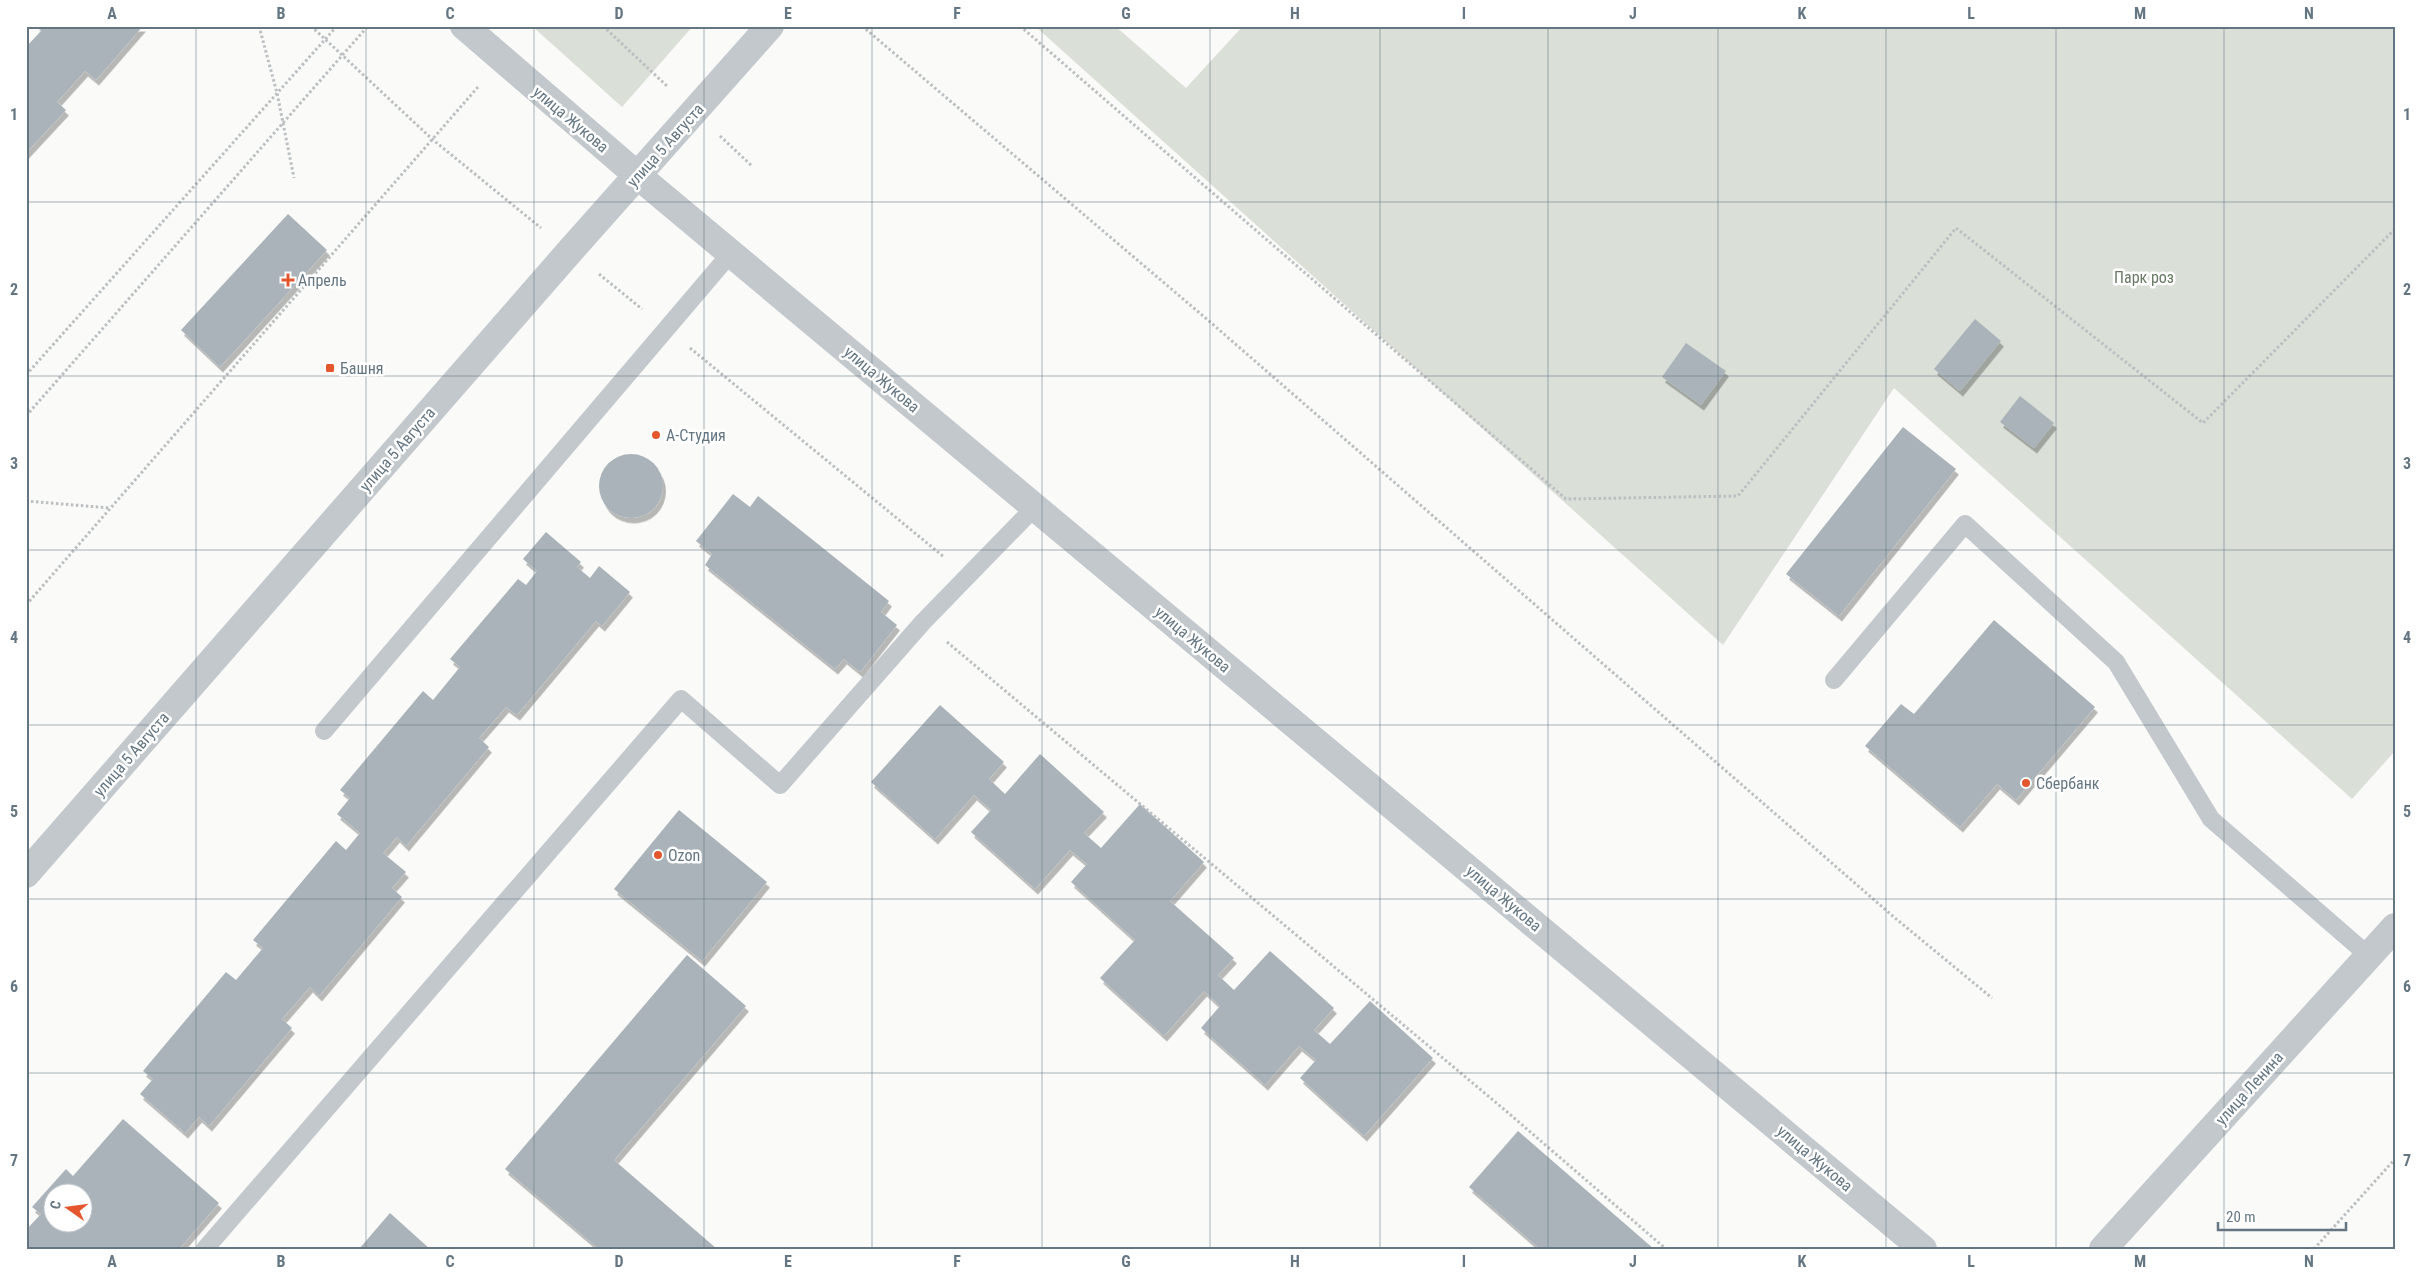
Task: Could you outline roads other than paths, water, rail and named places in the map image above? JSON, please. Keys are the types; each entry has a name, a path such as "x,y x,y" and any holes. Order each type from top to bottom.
{"street":[{"name":"улица Жукова","path":"464,26 501,60 731,253 1923,1249"},
{"name":"улица 5 Августа","path":"26,874 570,251 770,26"},
{"name":"улица Ленина","path":"2103,1249 2395,927"}],"lane":[{"path":"324,731 731,253"},
{"path":"205,1249 681,699 780,785 923,622 1035,507"},
{"path":"1834,680 1965,524 2116,662 2211,819 2368,956"}],"place":[{"name":"Апрель","path":"288,280"},
{"name":"Башня","path":"330,368"},
{"name":"А-Студия","path":"656,435"},
{"name":"Сбербанк","path":"2026,783"},
{"name":"Ozon","path":"658,855"}],"park label":[{"name":"Парк роз","path":"2144,277"}]}
